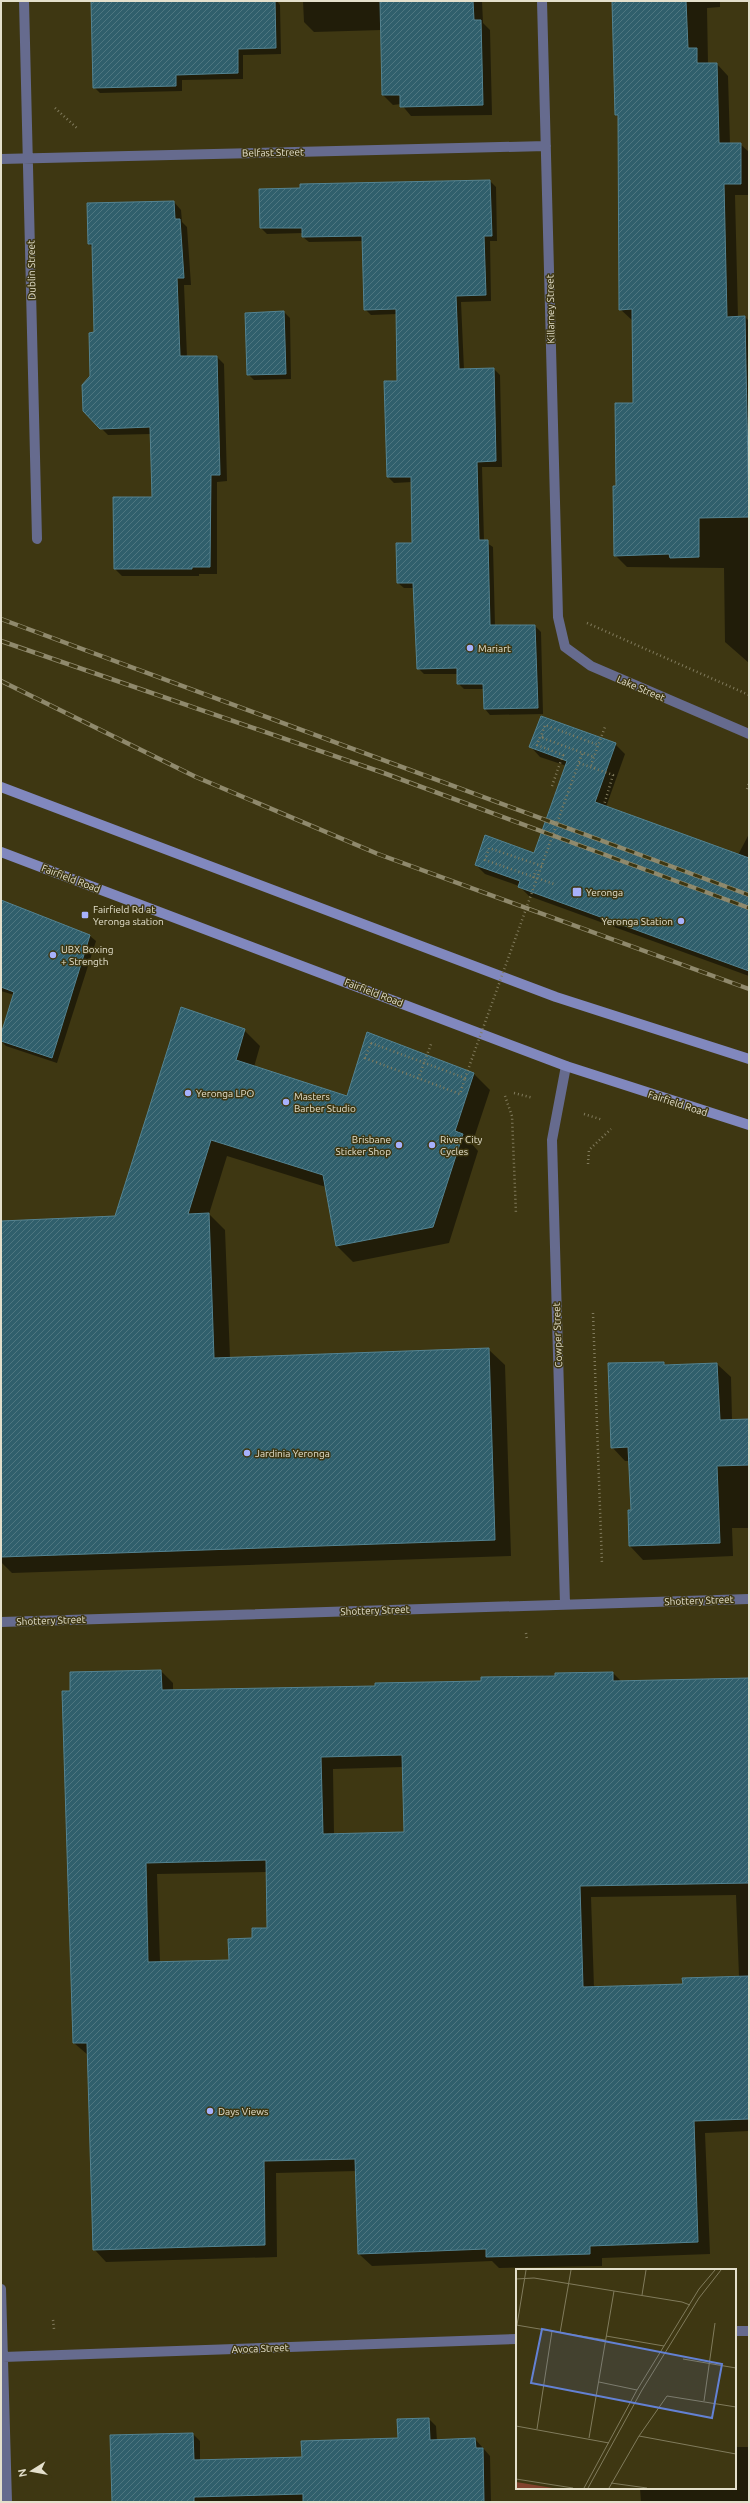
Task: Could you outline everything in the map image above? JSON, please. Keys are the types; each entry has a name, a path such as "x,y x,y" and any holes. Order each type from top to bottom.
{"main road":[{"path":"1,787 556,997 749,1059"},
{"name":"Fairfield Road","path":"1,852 566,1066 749,1126"}],"street":[{"name":"Dublin Street","path":"24,1 29,158 37,539"},
{"name":"Killarney Street","path":"542,1 558,617"},
{"name":"Belfast Street","path":"1,159 546,146"},
{"name":"Lake Street","path":"558,617 565,647 591,666 749,734"},
{"name":"Cowper Street","path":"565,1604 552,1140 566,1066"},
{"name":"Shottery Street","path":"1,1622 749,1599"},
{"path":"1,2289 7,2502"},
{"path":"736,2331 749,2331"},
{"name":"Avoca Street","path":"3,2356 516,2339"}],"path":[{"path":"55,102 55,110 84,135"},
{"path":"583,621 749,695"},
{"path":"465,1078 371,1043 365,1058 460,1094 583,752 541,736 545,725 598,745"},
{"path":"598,770 591,765 605,727"},
{"path":"552,786 564,755 537,745 540,737 594,757"},
{"path":"579,763 613,775 604,805"},
{"path":"746,789 749,784"},
{"path":"537,880 554,884 484,860 489,848 542,866"},
{"path":"533,878 536,870"},
{"path":"418,1079 431,1044"},
{"path":"505,1096 512,1116 516,1214"},
{"path":"588,1164 590,1150 611,1129"},
{"path":"594,1313 602,1564"}],"building":[{"path":"91,1 275,1 276,48 238,49 238,73 176,75 176,86 93,88"},
{"path":"380,1 473,1 474,20 481,20 483,105 400,107 400,95 382,95"},
{"path":"612,1 686,1 688,48 697,48 697,63 717,63 719,143 741,143 741,184 724,184 727,317 745,316 749,517 699,518 699,557 670,558 669,554 614,556 613,486 616,486 615,403 633,403 632,309 619,310 618,115 615,115"},
{"path":"490,180 492,236 484,236 486,295 456,296 459,369 494,368 496,461 477,462 479,540 488,540 490,625 535,625 538,708 484,709 483,684 457,684 457,668 417,669 413,583 397,583 396,543 412,543 411,477 387,477 384,381 397,381 396,309 364,310 362,236 302,237 302,228 260,228 259,189 300,188 300,184"},
{"path":"174,201 175,219 180,219 184,278 177,278 180,356 217,356 220,475 211,475 210,567 192,567 192,569 114,569 113,497 152,497 150,427 100,429 83,411 82,385 90,376 89,333 94,332 92,244 88,244 87,203"},
{"path":"284,311 286,374 247,375 245,313"},
{"path":"541,716 616,743 595,802 749,858 749,971 518,887 520,881 475,865 485,835 534,853 567,761 529,747"},
{"path":"1,900 90,935 52,1058 1,1041 1,1034 14,992 1,987"},
{"path":"181,1007 245,1029 236,1060 347,1096 367,1032 474,1073 455,1131 463,1134 433,1227 336,1246 323,1175 211,1140 188,1214 209,1213 214,1358 489,1348 495,1540 1,1557 1,1221 115,1216"},
{"path":"664,1362 664,1365 717,1363 720,1420 749,1419 749,1465 717,1466 720,1543 629,1546 628,1510 631,1510 628,1447 611,1448 608,1363"},
{"path":"161,1670 162,1690 375,1686 375,1683 481,1681 481,1677 555,1676 555,1673 613,1672 613,1681 749,1678 749,1883 580,1886 583,1987 683,1984 682,1978 749,1976 749,2119 694,2121 698,2242 590,2246 590,2254 486,2257 486,2249 358,2254 355,2159 264,2161 265,2245 93,2250 87,2043 73,2043 62,1691 70,1691 70,1672","holes":["402,1755 404,1832 323,1834 321,1757","266,1860 267,1928 252,1928 252,1938 228,1939 229,1960 148,1962 146,1863"]},
{"path":"429,2418 430,2440 475,2438 476,2448 483,2448 484,2502 303,2502 303,2494 194,2497 194,2502 112,2502 110,2435 193,2433 194,2460 302,2457 301,2441 398,2438 397,2419"}],"railway":[{"path":"1,619 749,895"},
{"path":"1,641 381,772 749,908"},
{"path":"1,681 196,777 378,854 749,989"}],"place":[{"name":"Mariart","path":"470,648"},
{"name":"Yeronga","path":"577,892"},
{"name":"Fairfield Rd at Yeronga station","path":"85,915"},
{"name":"Yeronga Station","path":"681,921"},
{"name":"UBX Boxing + Strength","path":"53,955"},
{"name":"Yeronga LPO","path":"188,1093"},
{"name":"Masters Barber Studio","path":"286,1102"},
{"name":"Brisbane Sticker Shop","path":"399,1145"},
{"name":"River City Cycles","path":"432,1145"},
{"name":"Jardinia Yeronga","path":"247,1453"},
{"name":"Days Views","path":"210,2111"}]}
